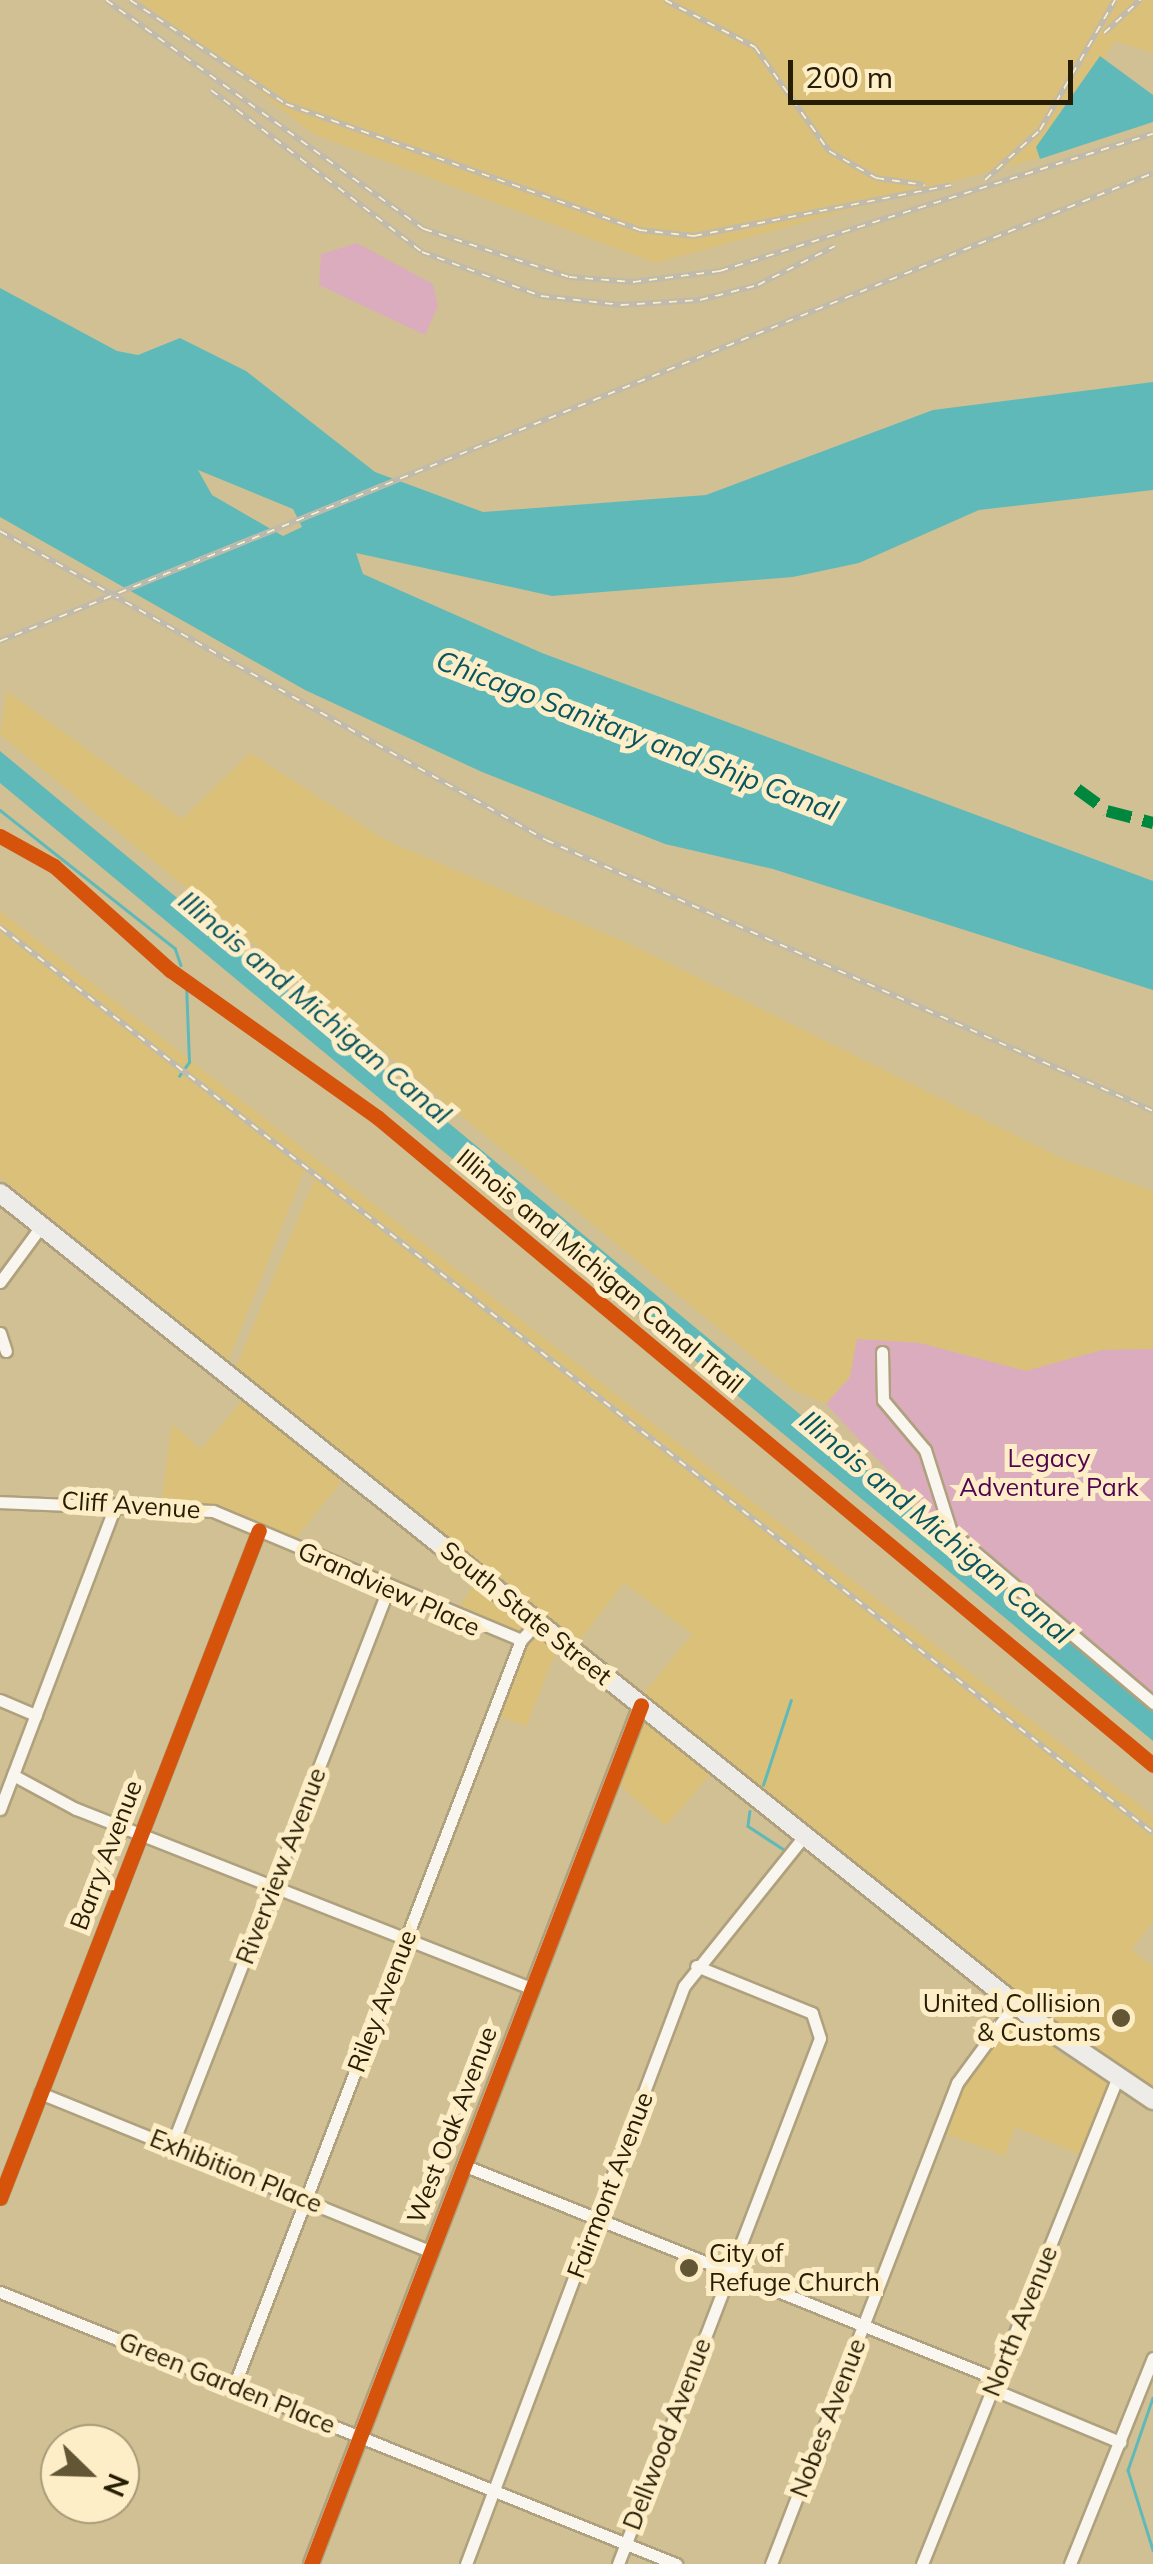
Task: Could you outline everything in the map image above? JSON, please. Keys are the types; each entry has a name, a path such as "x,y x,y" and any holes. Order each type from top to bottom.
{"main road":[{"name":"South State Street","path":"0,1192 1015,2004 1153,2100"}],"street":[{"path":"0,1282 42,1225"},
{"path":"0,1333 6,1350"},
{"path":"882,1352 883,1400 925,1450 952,1532 1153,1703"},
{"name":"Cliff Avenue","path":"0,1502 213,1511 258,1530"},
{"path":"0,1809 116,1504"},
{"name":"Grandview Place","path":"258,1530 521,1640"},
{"name":"Barry Avenue","path":"0,2198 258,1530"},
{"name":"Riverview Avenue","path":"172,2145 389,1587"},
{"name":"Riley Avenue","path":"234,2386 521,1640 538,1622"},
{"path":"0,1700 36,1714"},
{"name":"West Oak Avenue","path":"311,2564 641,1705"},
{"path":"13,1775 141,1835 275,1883 531,1988"},
{"name":"Fairmont Avenue","path":"466,2564 696,1966 804,1836"},
{"name":"Dellwood Avenue","path":"618,2564 821,2024 696,1966"},
{"name":"Nobes Avenue","path":"771,2564 957,2083 1015,2004"},
{"name":"North Avenue","path":"922,2564 1117,2078"},
{"name":"Exhibition Place","path":"40,2093 430,2251"},
{"path":"463,2165 864,2326 1120,2442"},
{"name":"Green Garden Place","path":"0,2292 676,2564"},
{"path":"1070,2564 1153,2358"}],"shaded area":[{"path":"138,0 1153,0 1153,53 1115,41 1042,157 655,263 314,134"},
{"path":"7,691 182,819 250,753 387,841 632,945 1063,1159 1153,1191 1153,1349 1102,1350 1026,1371 920,1343 857,1339 850,1377 826,1404 793,1390 0,734"},
{"path":"0,911 1153,1816 1153,1921 1131,1950 1153,1966 1153,2088 1062,2026 644,1693 692,1634 624,1583 579,1641 236,1367 314,1180 304,1171 228,1361 0,1177"},
{"path":"245,1397 344,1478 294,1541 161,1504 172,1424 201,1449"},
{"path":"474,1585 522,1623 523,1633 457,1610"},
{"path":"535,1628 558,1647 526,1726 495,1714"},
{"path":"641,1713 713,1771 666,1826 614,1780"},
{"path":"1014,2009 1061,2055 1117,2086 1088,2158 1015,2127 1005,2156 941,2132 959,2084"}],"green space":[{"path":"357,243 433,284 438,306 425,335 319,285 321,254"},
{"name":"Legacy Adventure Park","path":"857,1339 920,1343 1026,1371 1102,1350 1153,1349 1153,1694 947,1534 826,1404 850,1377"}],"water":[{"path":"1100,56 1153,95 1153,122 1040,159 1036,147"},
{"name":"Chicago Sanitary and Ship Canal","path":"0,288 117,351 138,355 180,338 246,371 375,472 483,512 706,495 933,410 1153,382 1153,490 979,510 859,563 793,577 552,596 356,553 363,574 542,653 1153,881 1153,990 773,869 665,844 482,772 305,690 0,517","holes":["198,470 293,509 302,527 283,536 212,495"]},
{"path":"0,751 1153,1707 1153,1741 0,783"}],"waterway":[{"path":"0,810 175,948 181,965"},
{"path":"179,1076 189,1062 186,984"},
{"path":"763,1785 791,1700"},
{"path":"750,1811 748,1826 783,1849"},
{"path":"1153,2398 1128,2470 1153,2550"}],"railway":[{"path":"106,0 424,229 569,277 633,282 720,271 1153,134"},
{"path":"130,0 286,104 639,230 694,236 951,185"},
{"path":"665,0 755,47 829,151 876,178 925,185"},
{"path":"985,180 1040,130 1115,0"},
{"path":"1104,33 1140,0"},
{"path":"211,90 422,252 541,296 621,305 700,300 758,285 835,246"},
{"path":"0,641 1153,173"},
{"path":"0,531 546,840 1153,1111"},
{"path":"0,927 1153,1833"}],"marked path":[{"path":"1077,789 1107,811 1153,823"}],"cycle path":[{"name":"Illinois and Michigan Canal Trail","path":"0,836 54,866 170,970 377,1117 1153,1765"},
{"path":"0,2198 259,1530"},
{"path":"311,2564 641,1705"}],"place":[{"name":"United Collision & Customs","path":"1121,2018"},
{"name":"City of Refuge Church","path":"689,2268"}],"water label":[{"name":"Illinois and Michigan Canal","path":"315,1007"},
{"name":"Illinois and Michigan Canal","path":"936,1527"}]}
